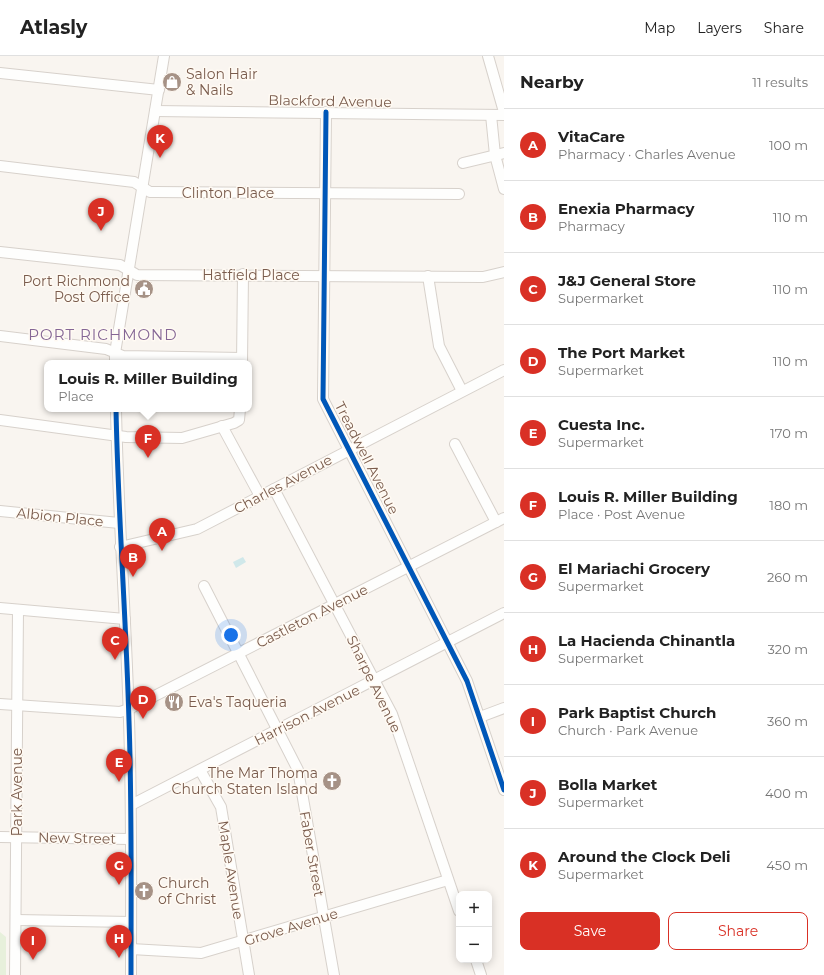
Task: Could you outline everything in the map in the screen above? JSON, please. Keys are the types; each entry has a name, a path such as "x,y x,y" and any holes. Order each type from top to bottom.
{"street":[{"path":"115,358 128,270 164,56"},
{"path":"488,56 504,113"},
{"path":"0,73 158,90"},
{"name":"Blackford Avenue","path":"155,110 491,115 504,113"},
{"name":"Treadwell Avenue","path":"326,112 323,399 467,681 504,790"},
{"path":"491,115 500,154 504,189"},
{"path":"463,163 500,154"},
{"name":"Clinton Place","path":"0,166 134,182 150,192 459,194"},
{"name":"Hatfield Place","path":"0,252 120,265 137,275 242,274 483,277 504,272"},
{"path":"115,358 123,356 242,360 242,274"},
{"path":"428,276 439,346 462,391"},
{"path":"0,336 106,349 115,358"},
{"name":"Charles Avenue","path":"120,548 197,529 504,370"},
{"path":"116,412 120,548 129,709 131,804 131,975"},
{"path":"0,420 116,436 182,438 239,420 240,412"},
{"path":"222,426 260,496"},
{"path":"455,444 500,520"},
{"name":"Sharpe Avenue","path":"274,489 392,714 456,903"},
{"name":"Albion Place","path":"0,510 119,523"},
{"name":"Castleton Avenue","path":"0,704 120,712 129,709 500,520"},
{"name":"Faber Street","path":"204,586 298,770 334,975"},
{"path":"0,608 125,619"},
{"name":"Park Avenue","path":"15,975 18,610"},
{"name":"Harrison Avenue","path":"131,804 504,613"},
{"path":"480,717 504,708"},
{"name":"Maple Avenue","path":"200,770 221,807 249,975"},
{"name":"New Street","path":"0,837 130,839"},
{"name":"Grove Avenue","path":"131,949 201,953 448,880"},
{"path":"16,920 131,922"},
{"path":"477,963 481,975"}],"green space":[{"path":"0,932 6,937 6,975 0,975"}],"water":[{"path":"243,557 246,562 236,568 233,562"}],"cycle path":[{"path":"326,112 323,399 467,681 504,790"},
{"path":"116,412 130,753 131,975"}],"place":[{"name":"Salon Hair & Nails","path":"172,82"},
{"name":"Around the Clock Deli","path":"160,158"},
{"name":"Bolla Market","path":"101,231"},
{"name":"Port Richmond Post Office","path":"144,289"},
{"name":"Louis R. Miller Building","path":"148,458"},
{"name":"VitaCare","path":"162,551"},
{"name":"Enexia Pharmacy","path":"133,577"},
{"name":"J&J General Store","path":"115,660"},
{"name":"Eva's Taqueria","path":"174,702"},
{"name":"The Port Market","path":"143,719"},
{"name":"The Mar Thoma Church Staten Island","path":"332,781"},
{"name":"Cuesta Inc.","path":"119,782"},
{"name":"El Mariachi Grocery","path":"119,885"},
{"name":"Church of Christ","path":"144,891"},
{"name":"La Hacienda Chinantla","path":"119,958"},
{"name":"Park Baptist Church","path":"33,960"}],"district":[{"name":"PORT RICHMOND","path":"103,334"}]}
